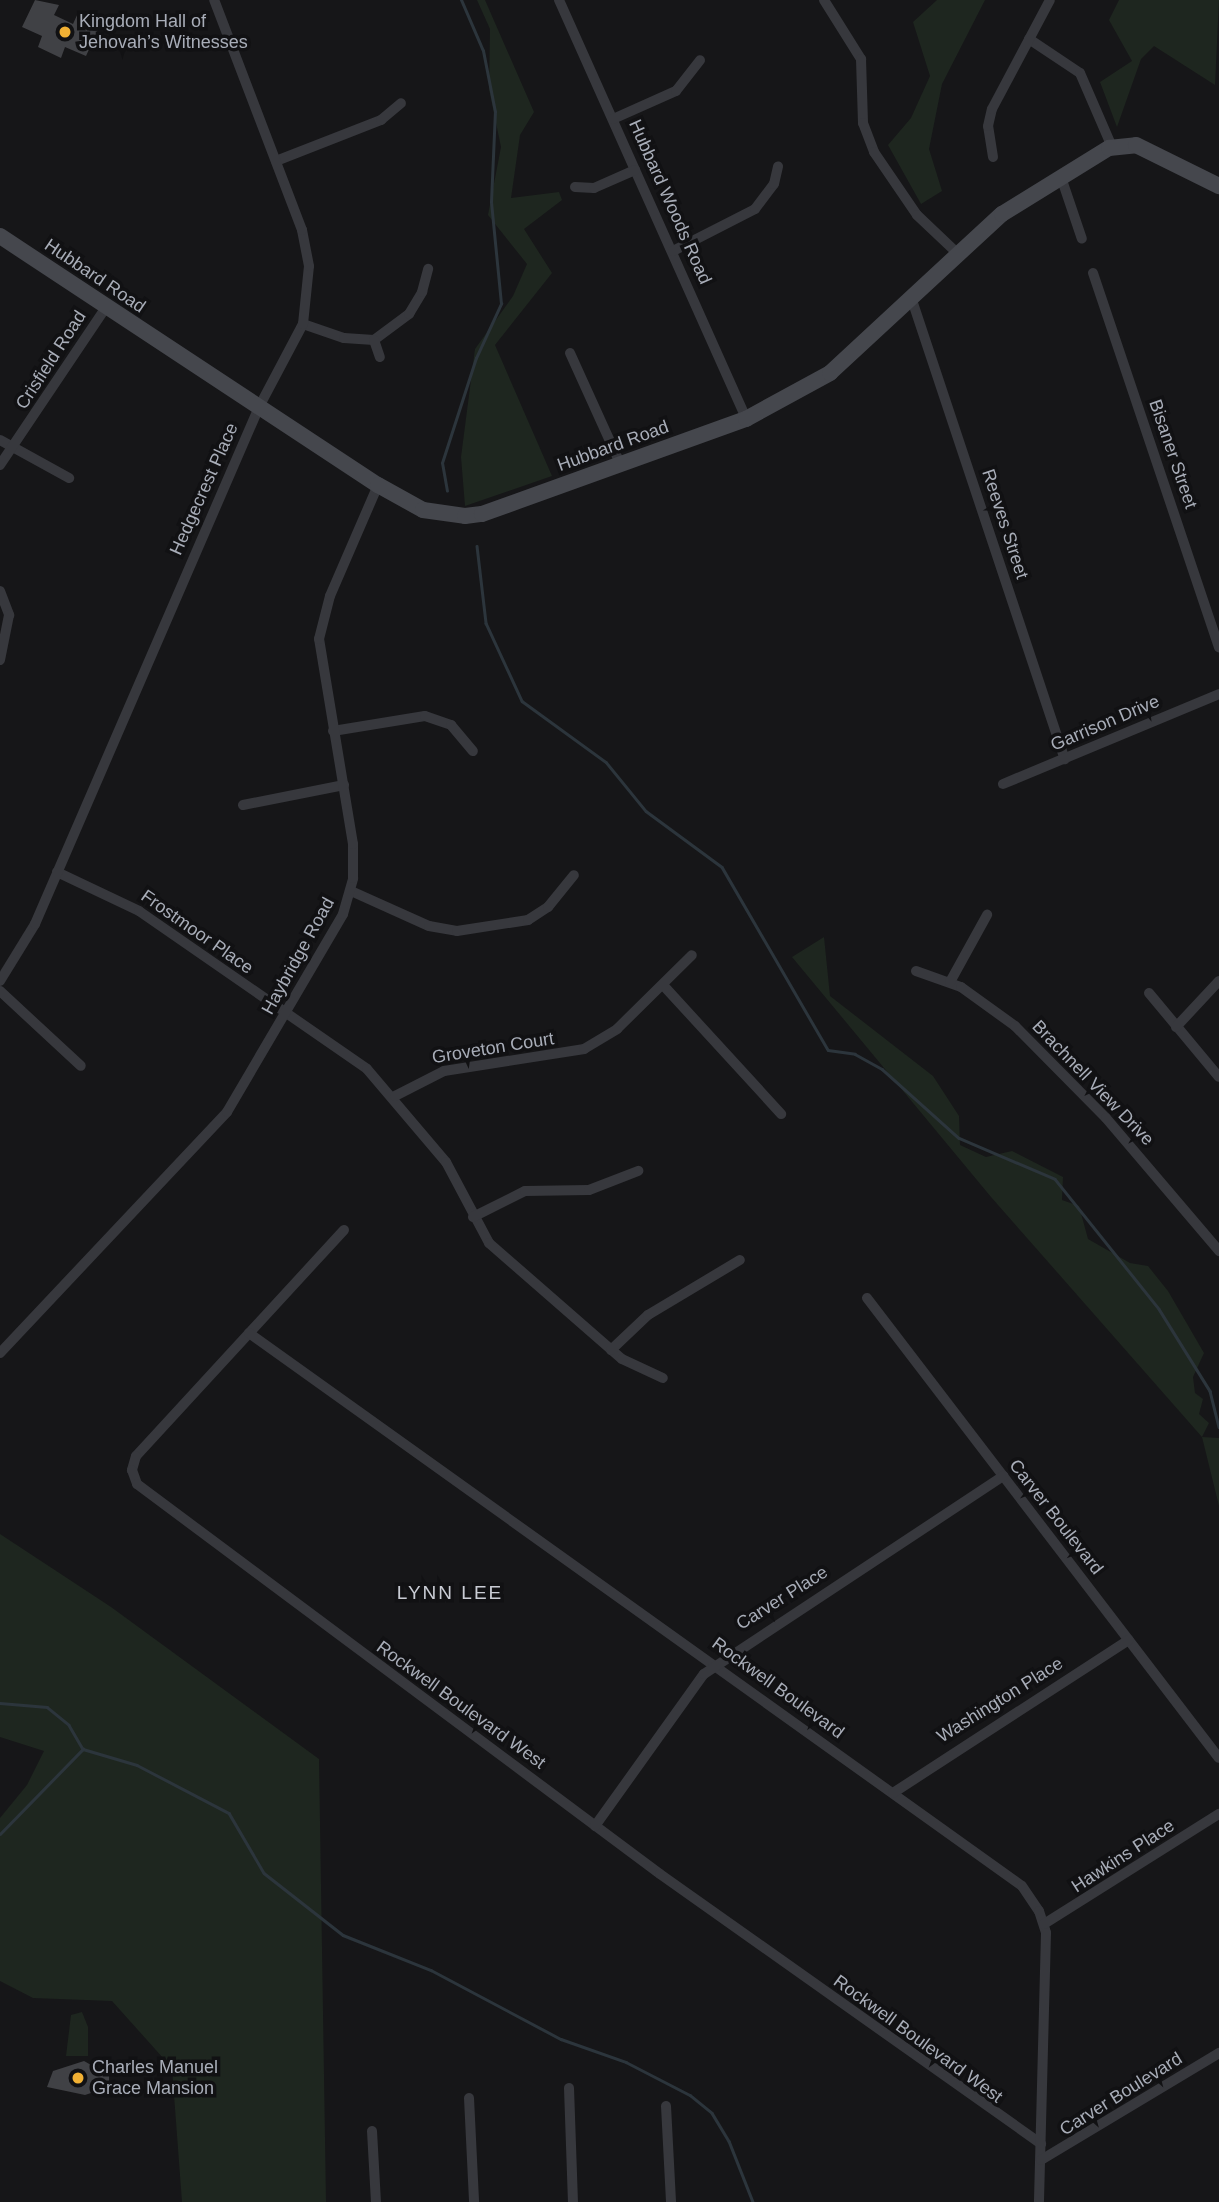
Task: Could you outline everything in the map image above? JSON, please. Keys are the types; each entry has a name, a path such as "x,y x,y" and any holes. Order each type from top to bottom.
{"main road":[{"path":"1112,147 1136,145 1219,186"},
{"name":"Hubbard Road","path":"0,236 378,485 423,510 465,516 746,419 831,373 912,300 956,253 1002,214 1112,147"}],"street":[{"name":"Hedgecrest Place","path":"0,981 26,942 259,407 303,324 309,279 306,245 214,0"},
{"name":"Hubbard Woods Road","path":"559,0 746,419"},
{"path":"824,0 861,59 863,123 874,152 917,215 956,253"},
{"path":"993,157 989,117 1050,0"},
{"path":"1029,40 1080,73 1112,147"},
{"path":"613,119 676,91 700,60"},
{"path":"276,161 381,120 401,103"},
{"path":"673,251 755,209 774,184 778,166"},
{"path":"575,187 605,185 635,170"},
{"path":"1061,177 1082,239"},
{"path":"303,324 344,338 374,340 408,314 422,292 428,269"},
{"name":"Bisaner Street","path":"1093,273 1219,647"},
{"name":"Reeves Street","path":"912,300 1065,759"},
{"name":"Crisfield Road","path":"0,466 106,307"},
{"path":"374,340 380,357"},
{"path":"570,353 620,463"},
{"path":"0,440 69,478"},
{"name":"Haybridge Road","path":"0,1353 227,1112 336,930 351,891 354,861 320,629 378,485"},
{"path":"0,591 9,615 0,660"},
{"name":"Garrison Drive","path":"1003,783 1219,694"},
{"path":"334,731 425,716 452,725 473,751"},
{"path":"243,805 344,785"},
{"name":"Frostmoor Place","path":"57,872 139,911 367,1069 395,1096 446,1162 489,1243 611,1350 638,1370 663,1378"},
{"path":"351,891 429,926 457,931 528,920 548,908 574,875"},
{"path":"950,982 987,915"},
{"name":"Groveton Court","path":"395,1096 444,1071 584,1049 617,1029 692,955"},
{"name":"Brachnell View Drive","path":"916,971 950,982 1002,1015 1048,1059 1219,1251"},
{"path":"1177,1027 1219,981"},
{"path":"663,985 781,1114"},
{"path":"0,991 81,1066"},
{"path":"1149,993 1219,1077"},
{"path":"473,1217 525,1191 589,1190 638,1171"},
{"name":"Rockwell Boulevard West","path":"344,1230 136,1456 132,1470 137,1484 595,1825 1041,2144"},
{"path":"611,1350 648,1315 740,1260"},
{"name":"Carver Boulevard","path":"867,1298 1219,1758"},
{"name":"Rockwell Boulevard","path":"250,1333 1018,1882 1044,1924"},
{"name":"Carver Place","path":"595,1825 690,1692 715,1665 1003,1476"},
{"name":"Washington Place","path":"893,1793 1129,1640"},
{"name":"Hawkins Place","path":"1044,1924 1219,1814"},
{"path":"1039,2202 1044,1924"},
{"name":"Carver Boulevard","path":"1041,2160 1219,2053"},
{"path":"569,2088 573,2202"},
{"path":"470,2098 474,2202"},
{"path":"666,2106 671,2202"},
{"path":"372,2131 376,2202"}],"shaded area":[{"path":"477,0 485,0 534,112 520,135 511,198 559,192 562,200 524,229 552,273 495,345 552,476 465,506 461,457 475,349 513,296 527,264 488,215 501,147 489,89 490,29"},
{"path":"937,0 985,0 942,84 929,149 942,191 921,204 888,145 911,118 930,76 913,22"},
{"path":"1119,0 1219,0 1215,85 1154,46 1141,59 1117,127 1100,82 1132,61 1109,20"},
{"path":"824,937 830,996 933,1076 959,1116 960,1145 986,1157 1012,1151 1063,1177 1062,1200 1079,1206 1088,1239 1130,1263 1148,1266 1168,1291 1204,1353 1193,1377 1195,1393 1203,1399 1199,1414 1209,1423 1202,1437 991,1197 792,957"},
{"path":"1202,1437 1219,1438 1219,1506"},
{"path":"0,1534 111,1607 319,1759 326,2202 182,2202 172,2068 112,2001 33,1998 0,1981 0,1818 27,1785 44,1751 0,1737"},
{"path":"82,2012 88,2027 88,2056 66,2056 71,2015"}],"building":[{"name":"Kingdom Hall of Jehovah’s Witnesses","path":"35,0 59,5 54,15 73,24 78,13 101,23 86,56 65,47 61,58 38,47 42,36 22,27"},
{"name":"Charles Manuel Grace Mansion","path":"84,2061 109,2075 109,2087 85,2095 47,2087 53,2071"}],"waterway":[{"path":"447,491 442,463 476,358 501,304 491,202 495,112 483,51 461,0"},
{"path":"477,546 486,623 522,701 606,762 646,811 722,867 828,1050 855,1054 882,1069 959,1138 1055,1179 1159,1309 1210,1391 1219,1427"},
{"path":"0,1703 47,1707 69,1725 83,1749 137,1765 229,1813 264,1873 343,1935 431,1970 561,2039 626,2062 690,2095 712,2113 729,2141 753,2202"},
{"path":"0,1834 83,1749"}],"place":[{"name":"Kingdom Hall of Jehovah’s Witnesses","path":"65,32"},
{"name":"Charles Manuel Grace Mansion","path":"78,2078"}],"district":[{"name":"LYNN LEE","path":"450,1593"}]}
